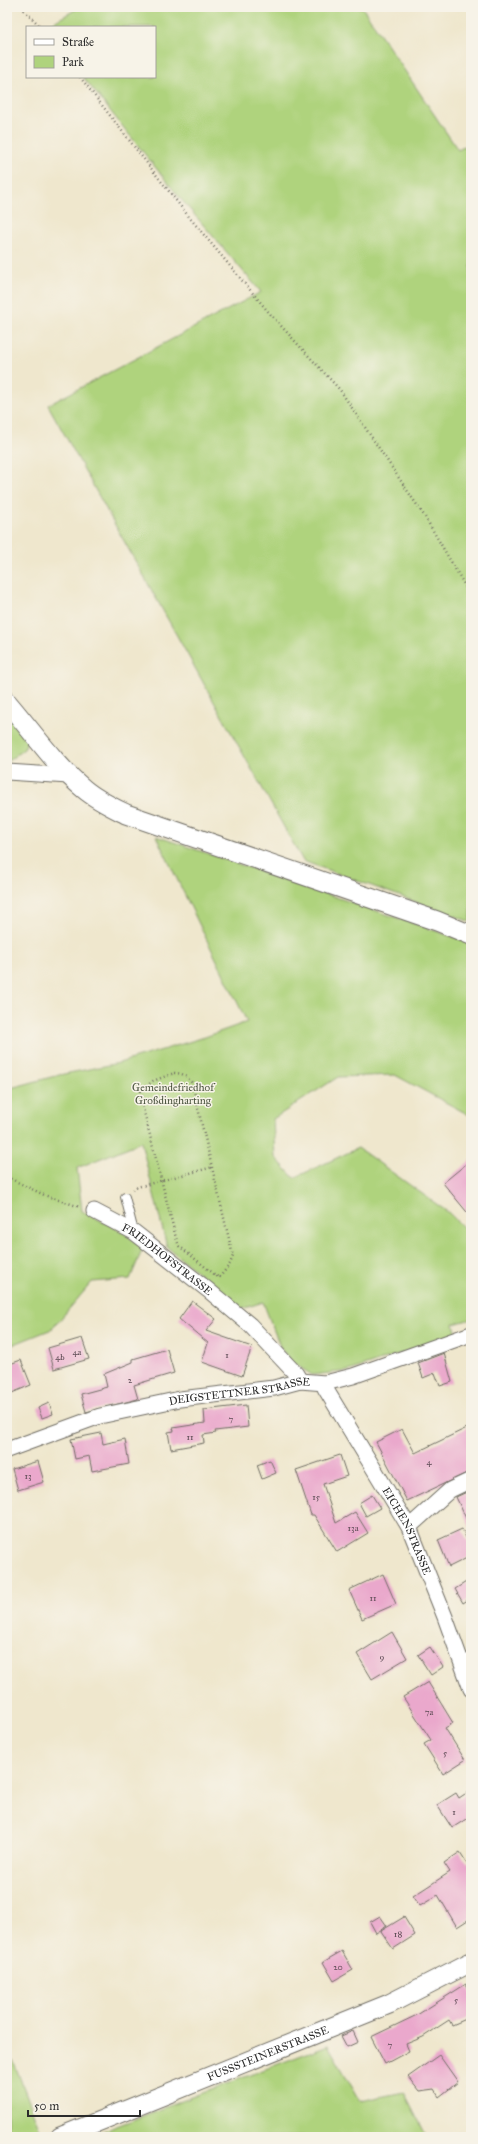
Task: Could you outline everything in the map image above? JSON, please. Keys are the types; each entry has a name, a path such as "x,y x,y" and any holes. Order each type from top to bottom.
{"street":[{"path":"7,702 69,776 98,798 126,814 437,921 471,935"},
{"path":"7,772 69,776"},
{"name":"FRIEDHOFSTRASSE","path":"94,1211 134,1232 250,1325 296,1374 300,1382"},
{"name":"DEIGSTETTNER STRASSE","path":"7,1450 100,1416 180,1399 274,1388 300,1382 325,1383 353,1376 471,1334"},
{"name":"EICHENSTRASSE","path":"325,1383 325,1388 409,1527 445,1617 466,1660 471,1689"},
{"path":"409,1527 450,1490 471,1480"},
{"name":"FUSSSTEINERSTRASSE","path":"60,2137 382,2007 471,1962"}],"lane":[{"path":"126,1197 134,1232"}],"path":[{"path":"21,7 40,26"},
{"path":"81,78 189,217 271,315 340,390 425,517 471,596"},
{"path":"174,1073 180,1073 188,1076 192,1083 213,1167 233,1256 219,1278 179,1246 161,1181 140,1091 153,1081 174,1073"},
{"path":"126,1197 137,1187 213,1167"},
{"path":"7,1177 44,1195 94,1211"}],"green space":[{"path":"80,7 362,7 458,150 471,143 471,922 303,861 48,405 261,292 180,198 84,78 156,78 156,26 47,26"},
{"path":"7,710 27,741 24,749 8,761"},
{"name":"Gemeindefriedhof Großdingharting","path":"156,836 471,943 471,1116 395,1075 338,1077 273,1119 275,1157 294,1178 358,1148 449,1213 471,1235 471,1319 454,1324 457,1334 349,1371 312,1375 293,1363 281,1349 263,1302 242,1309 167,1247 141,1142 77,1168 82,1211 124,1233 143,1248 130,1279 92,1282 52,1329 7,1347 7,1089 59,1075 119,1063 205,1037 247,1022"},
{"path":"7,2044 41,2133 30,2137 7,2137"},
{"path":"328,2045 360,2101 404,2092 427,2137 88,2137"}],"building":[{"path":"471,1160 471,1217 443,1183"},
{"path":"192,1301 216,1319 206,1331 252,1347 242,1376 202,1362 208,1343 179,1319"},
{"path":"82,1338 89,1359 54,1369 48,1348"},
{"path":"167,1349 174,1373 134,1385 138,1399 86,1412 81,1394 107,1387 104,1374 133,1362 133,1359"},
{"path":"444,1353 452,1382 440,1386 435,1373 423,1378 418,1363"},
{"path":"21,1360 31,1385 7,1395 7,1365"},
{"path":"49,1403 53,1414 42,1418 38,1408"},
{"path":"246,1405 248,1427 215,1431 216,1433 203,1435 204,1443 171,1449 168,1432 174,1431 173,1428 205,1423 204,1410"},
{"path":"471,1426 471,1471 407,1501 376,1442 402,1429 415,1453"},
{"path":"101,1433 103,1444 125,1439 129,1464 92,1471 89,1456 75,1459 71,1439"},
{"path":"340,1455 347,1476 323,1484 336,1523 355,1512 368,1533 337,1552 314,1515 311,1515 296,1470"},
{"path":"270,1460 276,1473 262,1479 257,1465"},
{"path":"38,1461 44,1482 18,1490 12,1469"},
{"path":"471,1490 471,1529 456,1497"},
{"path":"372,1495 380,1508 366,1516 359,1503"},
{"path":"462,1529 471,1548 471,1556 449,1567 438,1540"},
{"path":"383,1574 396,1604 362,1619 349,1590"},
{"path":"471,1579 471,1598 463,1603 455,1589"},
{"path":"392,1632 407,1658 372,1679 357,1654"},
{"path":"430,1647 443,1667 431,1675 418,1655"},
{"path":"428,1682 453,1723 445,1728 465,1760 443,1774 424,1744 431,1740 403,1697"},
{"path":"471,1790 471,1816 452,1828 437,1805 456,1793 459,1798"},
{"path":"460,1852 467,1863 471,1860 471,1918 457,1927 438,1895 420,1906 413,1896 450,1872 444,1863"},
{"path":"380,1916 387,1926 376,1933 370,1922"},
{"path":"404,1917 415,1935 393,1949 381,1931"},
{"path":"342,1951 353,1970 334,1981 323,1962"},
{"path":"466,1984 471,1992 471,2017 452,2025 449,2020 423,2037 406,2044 409,2051 385,2064 371,2037 417,2015"},
{"path":"353,2031 358,2042 347,2047 341,2036"},
{"path":"439,2055 458,2082 439,2097 434,2089 419,2091 408,2077"}]}
